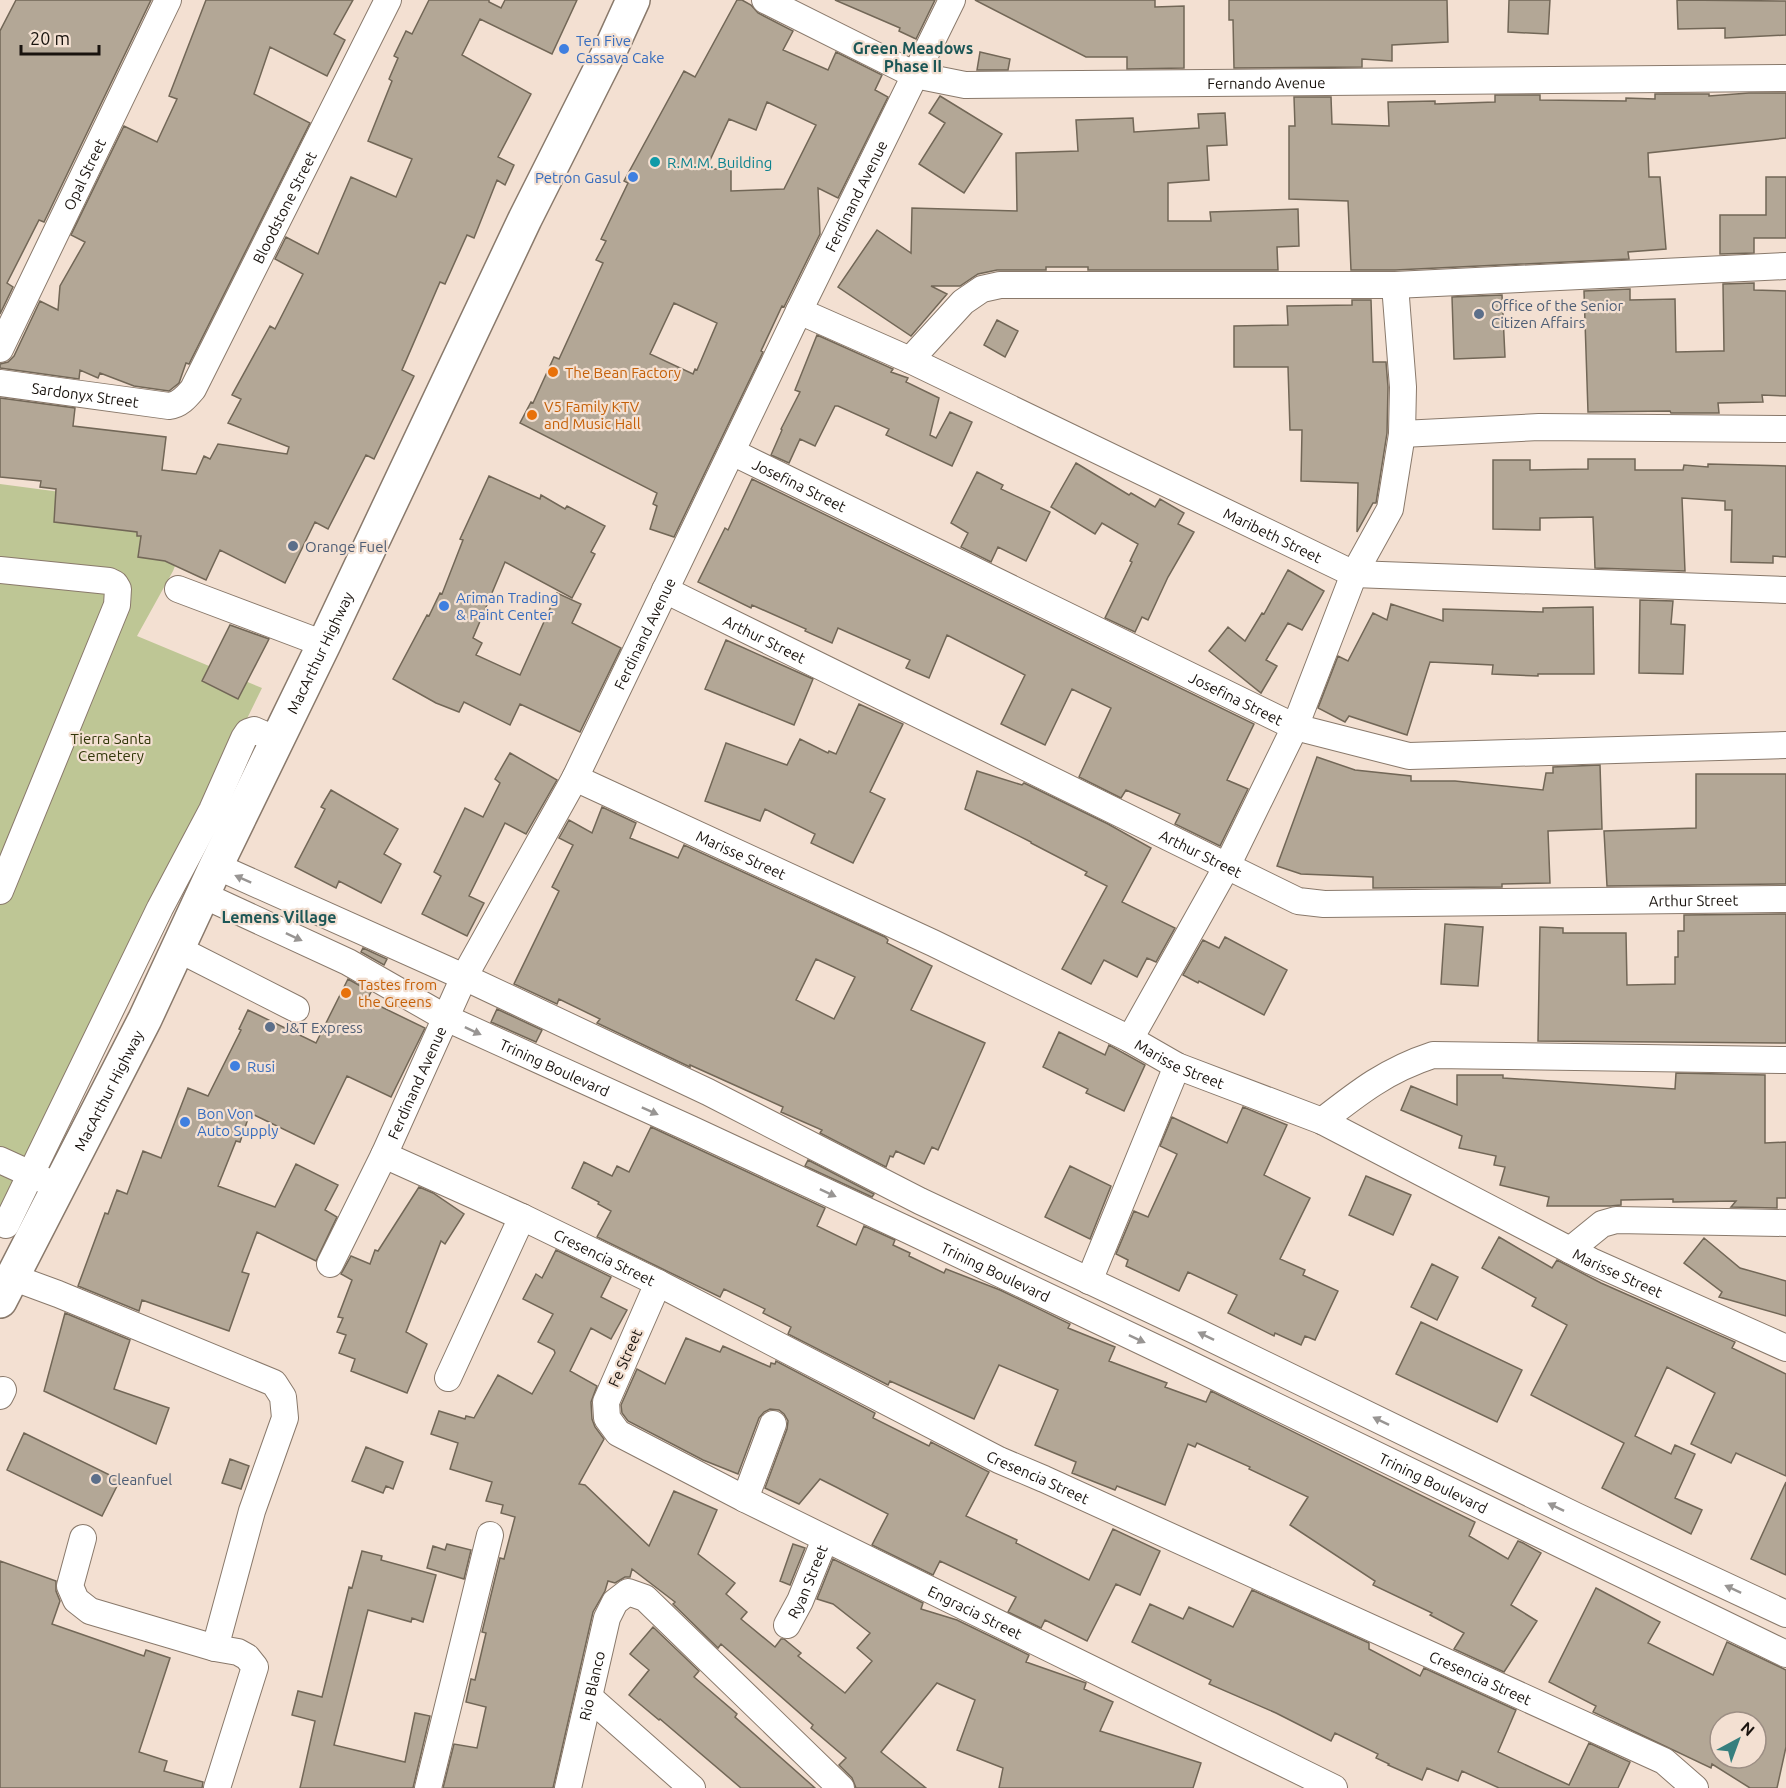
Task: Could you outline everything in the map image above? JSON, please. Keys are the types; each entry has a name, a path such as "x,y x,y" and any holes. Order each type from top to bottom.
{"highway":[{"name":"MacArthur Highway","path":"6,1289 13,1229 60,1187 145,1019 197,896 324,644 525,219 613,44 631,1"}],"street":[{"name":"Opal Street","path":"0,349 168,0"},
{"name":"Bloodstone Street","path":"169,406 178,403 194,388 388,0"},
{"name":"Fernando Avenue","path":"765,0 915,75 965,85 1786,78"},
{"name":"Ferdinand Avenue","path":"330,1264 384,1155 464,977 575,777 799,311 952,0"},
{"path":"909,360 963,302 982,289 1000,285 1395,285 1786,266"},
{"path":"1130,1039 1227,866 1295,727 1354,574 1390,508 1402,434 1403,387 1395,285"},
{"name":"Maribeth Street","path":"799,311 909,360 1354,574 1786,590"},
{"name":"Sardonyx Street","path":"0,383 169,406"},
{"path":"1402,434 1539,427 1786,429"},
{"name":"Josefina Street","path":"732,452 1295,727 1409,756 1786,745"},
{"path":"0,570 109,581 118,588 119,597 0,891"},
{"path":"178,589 324,644"},
{"name":"Arthur Street","path":"664,590 1298,901 1324,904 1786,899"},
{"name":"Marisse Street","path":"575,777 933,943 1130,1039 1177,1066 1322,1121 1570,1250 1786,1348"},
{"path":"160,908 197,896"},
{"path":"197,896 296,1009"},
{"path":"13,1229 30,1174 160,908 197,896 464,977 708,1092 920,1201 1576,1516 1786,1614"},
{"name":"Trining Boulevard","path":"197,896 348,962 446,1018 908,1230 1786,1654"},
{"path":"114,1004 145,1019"},
{"path":"1322,1121 1369,1084 1406,1063 1432,1055 1785,1060"},
{"path":"1097,1321 1100,1286 1177,1066"},
{"path":"691,1129 708,1092"},
{"name":"Cresencia Street","path":"384,1155 522,1217 658,1283 999,1460 1664,1761 1695,1788"},
{"path":"0,1160 60,1187"},
{"path":"908,1230 920,1201"},
{"path":"448,1378 522,1217"},
{"path":"1570,1250 1602,1224 1616,1220 1786,1223"},
{"name":"Fe Street","path":"618,1433 608,1418 606,1402 658,1283"},
{"path":"6,1289 58,1294 274,1383 283,1397 285,1418 252,1511 215,1648"},
{"path":"745,1499 773,1424"},
{"name":"Engracia Street","path":"618,1433 825,1539 1334,1788"},
{"path":"428,1788 490,1535"},
{"path":"83,1538 70,1586 76,1600 90,1611 215,1648 238,1652 247,1657 255,1667 217,1788"},
{"name":"Ryan Street","path":"787,1625 800,1601 825,1539"},
{"name":"Rio Blanco","path":"568,1788 607,1618 615,1602 628,1592 645,1598 841,1788"},
{"path":"589,1697 670,1779 692,1788"}],"green space":[{"name":"Tierra Santa Cemetery","path":"0,484 197,510 173,571 137,636 262,688 0,1224"}],"building":[{"path":"16,0 151,0 44,222 39,220 7,283 13,287 0,314 0,31"},
{"path":"206,0 353,0 334,34 345,40 327,76 270,47 254,94 310,123 189,364 186,363 179,383 169,391 134,386 100,373 98,378 80,370 79,379 0,368 0,364 8,362 14,356 40,301 58,310 60,286 85,242 71,235 124,126 157,142 177,99 169,96"},
{"path":"429,0 489,0 501,8 505,0 577,0 552,54 480,19 462,55 531,94 498,157 514,165 505,185 497,180 474,238 467,235 445,284 440,282 402,370 414,376 374,459 366,455 328,529 315,522 285,583 220,550 206,580 165,561 138,557 141,536 137,536 137,532 54,522 56,489 40,487 41,481 0,477 0,398 75,408 73,426 166,437 162,470 196,474 204,456 210,459 218,444 287,454 289,447 228,423 241,399 232,395 270,326 275,329 303,274 275,259 286,237 318,254 351,177 396,197 412,159 368,141 392,81 389,79 398,58 394,56 406,31 412,34"},
{"path":"737,0 742,0 758,13 793,31 783,50 828,70 836,52 882,75 875,90 888,97 838,198 818,188 820,234 784,307 782,306 761,351 763,352 674,537 650,529 657,506 653,504 657,493 520,423 531,402 533,403 554,357 559,359 603,263 596,260 606,241 601,239 628,183 624,181 684,71 695,77","holes":["767,102 816,125 784,189 731,191 731,169 706,169 729,119 756,130","674,303 717,323 697,370 695,369 693,374 650,354"]},
{"path":"835,0 935,0 916,39 899,31 900,28"},
{"path":"975,0 1155,0 1155,7 1184,6 1184,68 1127,69 1127,57 1086,57"},
{"path":"1229,0 1447,0 1448,42 1392,45 1392,61 1362,59 1362,67 1234,68 1233,20 1229,20"},
{"path":"1509,0 1550,0 1548,34 1508,32"},
{"path":"1677,0 1786,1 1786,35 1725,38 1725,28 1678,29"},
{"path":"980,52 1010,59 1008,70 977,70"},
{"path":"1786,93 1786,138 1648,153 1649,177 1660,177 1666,249 1628,252 1629,259 1351,270 1348,201 1289,199 1289,126 1295,126 1294,97 1331,97 1332,124 1389,126 1388,102 1435,101 1435,104 1495,102 1495,95 1540,95 1540,100 1626,101 1626,98 1655,99 1655,94 1709,94 1709,96"},
{"path":"940,96 1002,134 964,193 919,164 945,123 929,113"},
{"path":"1225,113 1227,145 1207,146 1209,180 1168,183 1168,221 1211,221 1210,212 1298,209 1299,246 1277,247 1278,270 1088,270 1088,267 1046,267 1046,270 997,270 978,274 960,286 931,286 947,294 911,336 838,287 877,230 911,253 912,208 1017,211 1016,153 1078,151 1076,120 1133,118 1134,132 1199,128 1198,114"},
{"path":"1766,177 1786,177 1786,238 1754,238 1754,253 1720,254 1720,215 1766,215"},
{"path":"1754,283 1754,290 1786,291 1786,396 1762,395 1763,402 1718,403 1719,413 1588,412 1584,291 1630,289 1630,300 1675,299 1676,352 1724,351 1723,284"},
{"path":"1502,295 1505,357 1454,359 1452,297"},
{"path":"1352,300 1371,300 1373,362 1386,362 1388,387 1387,433 1376,503 1373,503 1357,532 1358,483 1301,481 1302,430 1290,430 1288,367 1234,367 1234,326 1288,325 1287,306 1352,305"},
{"path":"997,320 1018,331 1005,357 984,345"},
{"path":"817,335 893,369 891,372 908,378 906,382 939,398 930,435 936,438 950,412 972,422 952,466 886,435 889,429 838,406 835,406 815,446 800,439 789,463 771,455 800,392 795,390"},
{"path":"1588,459 1635,459 1635,470 1683,470 1684,465 1708,467 1708,464 1786,466 1786,557 1773,556 1773,563 1731,562 1732,510 1725,510 1725,501 1682,498 1685,571 1595,568 1593,517 1540,518 1540,530 1493,529 1493,460 1530,460 1530,470 1588,469"},
{"path":"1076,463 1129,495 1131,493 1155,507 1160,499 1184,513 1178,524 1194,532 1168,577 1148,620 1142,617 1135,632 1105,618 1132,562 1130,561 1138,544 1102,523 1095,534 1051,507"},
{"path":"977,472 1003,485 1001,489 1050,512 1026,561 998,547 991,562 961,547 968,533 951,523"},
{"path":"489,476 540,499 541,495 565,509 567,506 605,526 591,552 595,554 572,598 505,562 473,638 482,643 476,655 520,675 557,593 581,604 572,623 621,648 580,732 520,704 510,725 464,702 459,712 436,703 393,679 427,615 429,616 440,593 442,594 463,540 460,539"},
{"path":"752,479 1254,724 1227,780 1248,789 1220,846 1175,824 1180,814 1126,790 1121,798 1079,777 1111,708 1072,689 1045,745 1001,724 1025,675 947,635 929,678 906,668 910,660 838,628 832,643 805,631 806,629 752,605 751,608 698,582 725,528 728,530"},
{"path":"1288,570 1324,591 1302,630 1288,623 1266,660 1277,666 1261,693 1209,651 1228,627 1245,641 1262,613 1264,614"},
{"path":"1640,600 1673,601 1671,624 1685,625 1683,674 1639,673"},
{"path":"1391,604 1443,621 1443,609 1543,612 1543,608 1593,607 1594,674 1538,674 1538,676 1492,674 1493,665 1430,662 1407,735 1349,716 1345,722 1318,708 1338,656 1348,661 1373,613 1387,620"},
{"path":"230,625 269,639 238,699 202,681"},
{"path":"726,640 813,679 794,725 705,689"},
{"path":"859,704 903,724 870,792 885,799 853,863 811,843 815,834 765,809 760,821 705,801 726,743 787,765 800,739 828,753 829,751 836,754"},
{"path":"510,753 557,780 526,834 505,823 469,896 484,903 467,936 422,914 441,876 434,872 465,808 483,817 500,783 495,779"},
{"path":"1317,757 1355,770 1411,776 1411,781 1455,781 1543,790 1546,773 1553,773 1553,767 1600,765 1602,829 1548,831 1550,883 1502,884 1502,887 1373,888 1373,877 1301,874 1277,866"},
{"path":"977,771 1022,785 1024,783 1151,848 1122,902 1175,928 1156,962 1147,958 1137,977 1104,960 1091,984 1062,969 1107,886 1085,875 1087,872 965,809"},
{"path":"1696,774 1786,774 1786,884 1607,886 1604,831 1696,828"},
{"path":"331,790 398,829 384,854 401,864 381,903 339,881 336,888 295,867 325,809 321,807"},
{"path":"602,807 636,823 630,838 678,858 684,845 885,937 888,940 887,943 932,966 911,1010 985,1043 938,1150 932,1147 924,1164 896,1151 893,1157 890,1156 886,1167 820,1133 822,1130 781,1112 783,1107 690,1065 690,1067 597,1023 600,1019 559,999 557,1004 514,984 559,891 552,887 573,845 559,838 569,820 592,833","holes":["816,959 855,977 834,1019 796,1000"]},
{"path":"1786,914 1786,1043 1538,1041 1540,927 1563,928 1563,933 1626,933 1627,985 1675,984 1678,931 1684,931 1684,915"},
{"path":"1445,924 1483,927 1478,986 1441,984"},
{"path":"1225,937 1287,970 1264,1015 1183,975 1203,940 1219,948"},
{"path":"363,948 387,959 384,965 361,952"},
{"path":"348,979 371,992 367,1000 425,1028 391,1097 347,1076 314,1144 250,1113 240,1142 236,1141 218,1186 275,1207 296,1164 338,1185 325,1210 337,1217 316,1261 257,1232 242,1272 249,1274 229,1331 142,1300 139,1311 78,1286 105,1213 108,1214 117,1190 127,1194 143,1151 161,1158 188,1088 208,1096 241,1030 239,1029 248,1010 316,1043"},
{"path":"497,1009 542,1030 536,1042 491,1022"},
{"path":"1059,1032 1105,1055 1109,1045 1145,1065 1124,1111 1086,1093 1088,1089 1043,1067"},
{"path":"1676,1073 1765,1075 1765,1143 1786,1142 1786,1198 1777,1198 1777,1208 1731,1207 1736,1201 1673,1202 1673,1199 1621,1200 1621,1205 1610,1206 1547,1206 1549,1197 1500,1185 1505,1167 1494,1165 1496,1156 1459,1148 1462,1136 1401,1110 1411,1086 1457,1105 1457,1075 1503,1075 1503,1078 1675,1089"},
{"path":"1243,1107 1287,1125 1264,1175 1310,1198 1280,1259 1305,1270 1303,1275 1338,1291 1315,1340 1305,1336 1301,1345 1275,1333 1274,1336 1228,1313 1237,1295 1188,1272 1179,1291 1126,1266 1128,1260 1116,1254 1134,1211 1148,1217 1177,1154 1160,1146 1172,1117 1227,1143"},
{"path":"651,1127 825,1208 817,1226 856,1245 864,1226 895,1240 893,1245 910,1253 909,1256 944,1273 946,1269 1000,1290 1070,1324 1068,1328 1115,1347 1109,1361 1167,1383 1165,1387 1206,1402 1211,1391 1475,1522 1469,1536 1508,1559 1518,1541 1541,1553 1511,1605 1537,1621 1504,1672 1454,1649 1464,1633 1430,1615 1432,1613 1373,1585 1375,1581 1290,1525 1308,1497 1249,1469 1250,1467 1197,1443 1195,1447 1188,1444 1165,1505 1117,1486 1115,1490 1072,1473 1076,1462 1035,1445 1058,1390 999,1365 974,1419 890,1381 888,1385 788,1334 791,1327 763,1313 765,1309 724,1289 720,1297 597,1237 611,1211 572,1188 584,1162 612,1176 617,1166 629,1172"},
{"path":"808,1160 874,1194 872,1197 805,1166"},
{"path":"1070,1166 1111,1186 1090,1239 1045,1217"},
{"path":"1366,1176 1411,1195 1393,1235 1349,1215"},
{"path":"419,1187 433,1193 464,1214 445,1244 441,1241 406,1332 427,1344 407,1393 351,1371 355,1359 339,1353 346,1335 337,1332 343,1318 338,1317 352,1280 341,1274 351,1256 370,1264 375,1250 378,1251"},
{"path":"1499,1237 1552,1268 1557,1260 1601,1283 1735,1342 1732,1348 1786,1374 1786,1476 1736,1453 1731,1463 1691,1444 1715,1393 1667,1367 1635,1436 1671,1454 1675,1445 1695,1454 1675,1498 1702,1510 1691,1534 1602,1488 1624,1443 1531,1395 1567,1325 1532,1306 1536,1298 1482,1268"},
{"path":"1704,1238 1740,1268 1786,1281 1786,1316 1719,1297 1722,1292 1684,1263"},
{"path":"556,1250 611,1277 601,1297 627,1310 611,1339 591,1328 570,1371 597,1386 591,1402 592,1419 604,1439 579,1484 585,1485 649,1546 674,1491 717,1510 698,1554 735,1583 726,1594 747,1612 741,1619 775,1647 781,1639 784,1639 801,1653 798,1656 845,1693 872,1661 857,1648 870,1633 833,1604 817,1599 833,1559 923,1603 921,1609 957,1620 1029,1655 1026,1662 1086,1683 1084,1689 1113,1702 1100,1731 1201,1763 1193,1788 999,1788 1003,1768 957,1750 975,1700 937,1683 881,1752 926,1788 856,1788 852,1778 839,1765 846,1758 811,1728 813,1725 721,1644 718,1648 673,1604 675,1602 632,1569 630,1577 625,1577 615,1583 608,1581 593,1612 553,1788 443,1788 454,1744 477,1748 486,1707 466,1702 471,1679 475,1680 486,1633 482,1632 500,1558 504,1559 515,1517 501,1513 503,1505 486,1501 492,1482 450,1469 458,1443 431,1434 439,1411 465,1419 466,1416 474,1418 498,1375 532,1394 555,1353 554,1350 538,1342 553,1314 523,1299 536,1274 542,1278"},
{"path":"1432,1264 1458,1277 1437,1320 1411,1307"},
{"path":"65,1313 130,1340 114,1389 169,1408 156,1444 44,1391"},
{"path":"1421,1322 1522,1370 1497,1422 1396,1374"},
{"path":"686,1338 720,1352 723,1346 770,1367 771,1363 775,1364 776,1361 875,1413 873,1418 929,1446 931,1442 989,1472 966,1516 1017,1540 1016,1543 1089,1580 1113,1529 1160,1551 1140,1595 1116,1584 1087,1641 1045,1620 1041,1628 1008,1612 1016,1597 940,1561 933,1575 872,1545 888,1514 836,1487 820,1479 799,1504 765,1488 787,1429 788,1421 779,1410 770,1409 759,1418 738,1474 703,1460 628,1421 622,1413 621,1405 637,1369 665,1384"},
{"path":"24,1433 120,1480 102,1516 7,1470"},
{"path":"366,1447 403,1462 393,1489 386,1486 383,1493 352,1481"},
{"path":"230,1459 249,1466 241,1489 222,1483"},
{"path":"1786,1482 1786,1575 1751,1559"},
{"path":"447,1544 471,1550 464,1579 427,1568 433,1546 445,1550"},
{"path":"793,1544 805,1548 790,1585 780,1581"},
{"path":"362,1551 382,1556 381,1560 436,1575 423,1622 412,1618 411,1622 368,1610 334,1745 405,1762 415,1713 430,1716 413,1788 300,1788 315,1721 292,1715 298,1691 322,1697 349,1587 352,1588"},
{"path":"0,1561 56,1581 56,1591 60,1601 52,1624 144,1656 146,1650 170,1658 139,1752 167,1761 164,1771 203,1782 202,1788 0,1788"},
{"path":"1596,1588 1660,1622 1648,1643 1713,1675 1727,1642 1786,1670 1786,1747 1777,1788 1750,1788 1722,1770 1768,1770 1768,1710 1708,1710 1708,1767 1593,1712 1596,1706 1549,1682"},
{"path":"1252,1590 1369,1643 1369,1649 1420,1676 1424,1668 1516,1710 1498,1752 1569,1785 1589,1743 1630,1762 1618,1788 1499,1788 1462,1771 1458,1781 1427,1768 1422,1780 1388,1765 1376,1758 1378,1754 1335,1733 1331,1741 1276,1713 1209,1684 1211,1680 1132,1642 1150,1604 1183,1619 1189,1607 1233,1627"},
{"path":"653,1627 699,1671 694,1677 737,1714 735,1717 815,1788 741,1788 629,1695 649,1670 630,1654"}],"place":[{"name":"Ten Five Cassava Cake","path":"564,49"},
{"name":"R.M.M. Building","path":"655,162"},
{"name":"Petron Gasul","path":"633,177"},
{"name":"Office of the Senior Citizen Affairs","path":"1479,314"},
{"name":"The Bean Factory","path":"553,372"},
{"name":"V5 Family KTV and Music Hall","path":"532,415"},
{"name":"Orange Fuel","path":"293,546"},
{"name":"Ariman Trading & Paint Center","path":"444,606"},
{"name":"Tastes from the Greens","path":"346,993"},
{"name":"J&T Express","path":"270,1027"},
{"name":"Rusi","path":"235,1066"},
{"name":"Bon Von Auto Supply","path":"185,1122"},
{"name":"Cleanfuel","path":"96,1479"}],"district":[{"name":"Green Meadows Phase II","path":"913,57"},
{"name":"Lemens Village","path":"279,917"}]}
